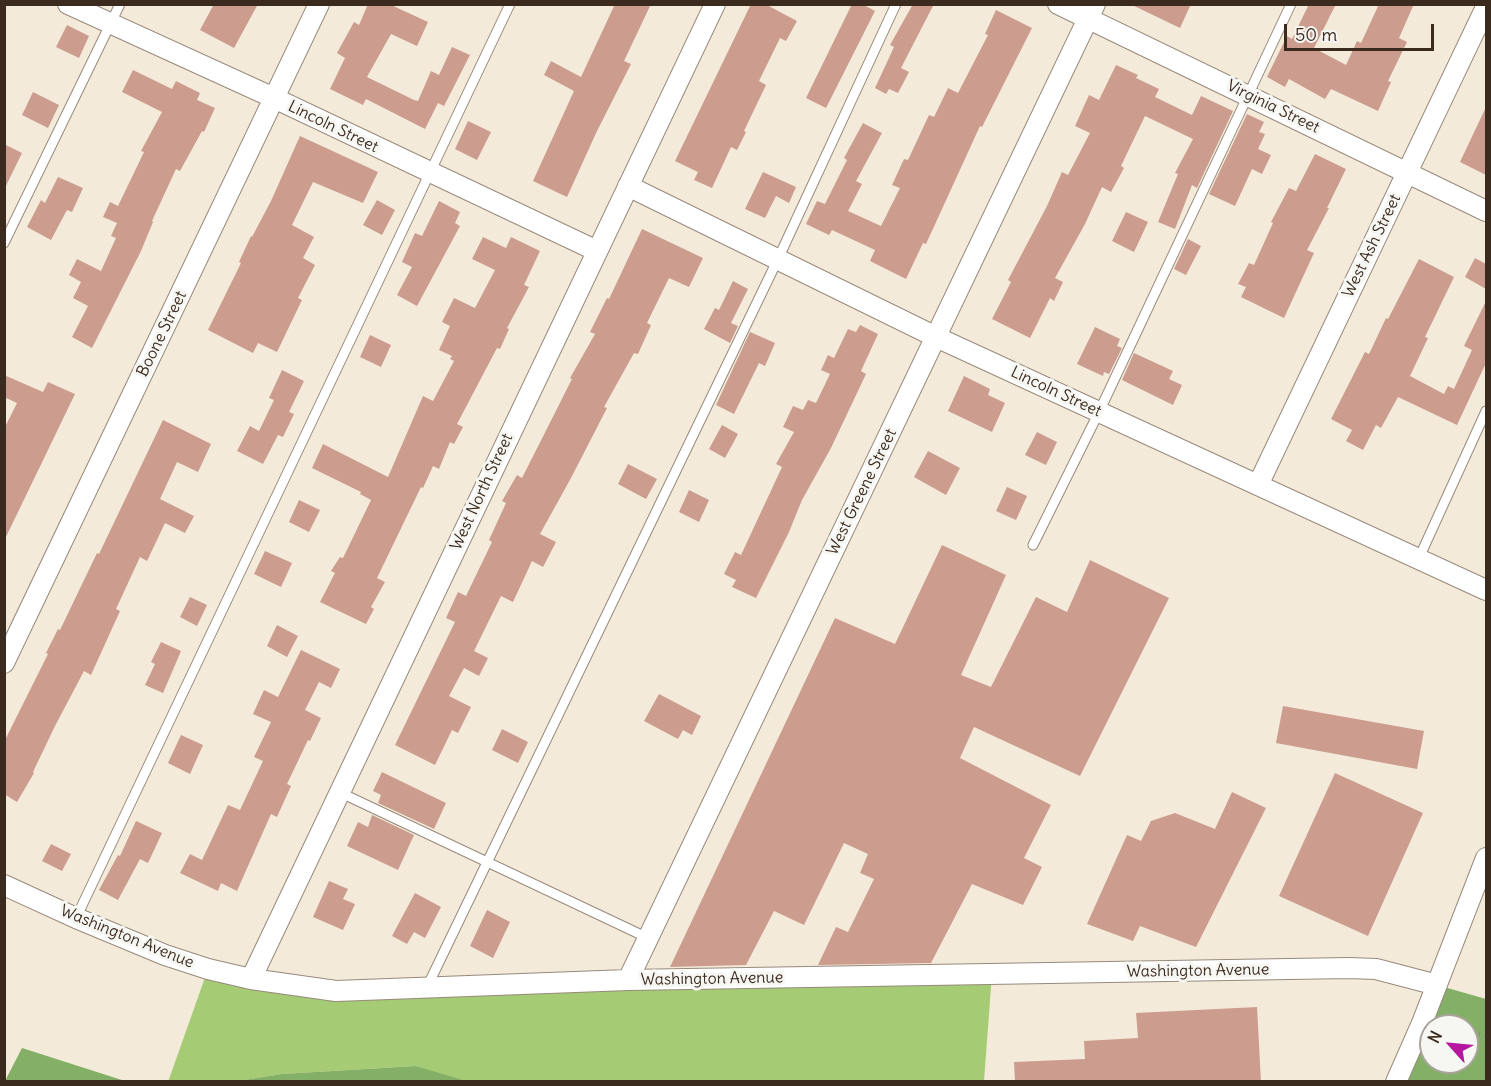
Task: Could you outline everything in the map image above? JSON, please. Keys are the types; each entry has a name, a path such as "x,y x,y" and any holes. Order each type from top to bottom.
{"street":[{"name":"Lincoln Street","path":"68,4 597,251"},
{"name":"Boone Street","path":"4,663 319,4"},
{"name":"West North Street","path":"251,979 715,4"},
{"name":"Virginia Street","path":"1058,4 1092,12 1248,96 1486,211"},
{"name":"West Ash Street","path":"1258,485 1486,7"},
{"name":"West Greene Street","path":"628,980 1092,12"},
{"name":"Lincoln Street","path":"628,186 936,337 1486,590"},
{"path":"1396,1082 1486,858"},
{"name":"Washington Avenue","path":"4,885 165,955 208,969 251,979 336,991 628,980 1349,968 1376,969 1437,984"}],"lane":[{"path":"4,243 120,4"},
{"path":"76,918 510,4"},
{"path":"426,989 778,259 896,4"},
{"path":"1033,545 1099,412 1291,4"},
{"path":"1419,558 1486,411"},
{"path":"339,792 648,938"}],"green space":[{"path":"208,969 336,991 992,974 984,1081 466,1082 416,1066 282,1074 238,1081 168,1082"},
{"path":"1437,985 1486,999 1486,1081 1396,1082 1419,1028 1419,1074 1479,1074 1479,1014 1425,1014"},
{"path":"22,1048 125,1081 5,1081"},
{"path":"416,1066 466,1081 238,1081 282,1074"}],"building":[{"path":"214,4 258,4 234,48 200,30"},
{"path":"368,4 389,4 428,22 417,46 391,34 367,77 418,101 431,71 439,75 452,47 470,55 444,106 438,103 425,129 366,99 363,105 330,89 345,58 337,53 354,22 359,25"},
{"path":"615,4 651,4 624,61 631,64 567,197 533,181 574,91 544,75 551,61 581,77"},
{"path":"751,4 765,4 797,21 786,41 780,38 759,81 766,85 744,131 746,132 737,150 731,147 712,188 694,180 698,172 675,161"},
{"path":"852,4 862,4 875,11 826,108 806,98"},
{"path":"913,4 934,4 901,68 909,72 898,93 889,89 886,94 875,88 894,47 890,45"},
{"path":"1130,4 1191,4 1180,28"},
{"path":"1309,4 1336,4 1314,48 1346,65 1357,41 1361,43 1379,4 1414,4 1399,38 1407,42 1388,81 1391,82 1378,111 1331,89 1325,99 1289,79 1285,87 1267,77 1287,36 1292,39"},
{"path":"996,10 1032,28 982,127 980,126 926,244 923,243 906,279 870,261 875,250 832,230 829,235 806,224 817,201 825,204 847,160 844,158 863,123 882,133 856,181 862,184 848,211 881,226 900,188 892,185 904,159 908,160 929,115 934,117 948,88 958,93 988,35 985,34"},
{"path":"67,25 89,36 79,58 56,47"},
{"path":"1116,65 1138,75 1136,78 1159,89 1155,97 1192,115 1201,96 1233,111 1197,188 1192,185 1175,229 1158,222 1178,174 1175,173 1193,139 1145,116 1121,166 1124,168 1111,192 1102,187 1085,224 1055,278 1063,282 1054,301 1050,298 1030,338 992,319 1011,282 1008,280 1062,172 1068,175 1090,133 1075,126 1089,95 1099,100"},
{"path":"133,70 172,89 176,81 200,93 197,100 215,108 204,132 202,131 180,171 176,169 141,251 92,348 72,337 88,306 73,298 81,282 69,275 77,259 101,271 116,238 111,236 117,223 103,217 110,202 118,206 144,152 141,151 162,112 122,92"},
{"path":"33,92 59,105 48,128 22,115"},
{"path":"1486,107 1486,175 1460,162"},
{"path":"1247,114 1264,122 1259,132 1265,134 1258,149 1271,155 1262,174 1252,169 1235,206 1209,194"},
{"path":"468,121 491,132 477,160 455,149"},
{"path":"300,136 378,172 363,203 313,182 292,225 314,237 303,258 315,265 298,298 302,300 277,352 258,343 253,353 208,330"},
{"path":"4,144 22,153 4,190"},
{"path":"1315,154 1346,169 1307,250 1314,253 1284,318 1241,297 1246,287 1238,284 1249,263 1254,265 1273,223 1271,222 1289,188 1296,191"},
{"path":"763,172 796,187 789,203 776,196 765,218 745,209"},
{"path":"58,177 83,188 72,212 67,210 51,240 27,227 41,200 45,203"},
{"path":"377,200 395,210 382,235 363,225"},
{"path":"439,201 460,212 455,223 460,226 417,306 397,295 412,267 402,262 415,233 422,236"},
{"path":"1126,212 1148,222 1134,252 1112,241"},
{"path":"642,229 703,258 689,287 669,278 647,323 651,325 638,354 634,353 604,407 607,408 540,534 556,542 543,567 532,561 513,602 501,596 474,651 488,658 479,676 464,668 449,696 471,707 458,733 452,730 435,765 395,745 455,622 446,618 458,592 466,596 492,542 489,540 506,503 502,501 517,475 522,478 572,379 570,378 595,334 590,332 607,298 609,299"},
{"path":"483,237 506,248 511,237 540,251 524,285 529,287 507,328 509,329 500,349 497,348 457,424 463,427 454,444 450,442 439,469 433,466 423,488 421,487 377,578 385,582 371,607 374,609 366,624 320,602 335,573 331,571 340,557 343,558 371,500 360,494 361,492 312,468 323,444 388,477 423,396 433,401 454,361 450,359 452,356 439,350 450,326 442,322 454,298 475,308 495,270 472,259"},
{"path":"1188,239 1201,246 1186,275 1174,269"},
{"path":"1475,258 1486,264 1486,289 1465,277"},
{"path":"1419,259 1454,277 1425,337 1428,338 1410,376 1444,394 1448,386 1454,389 1472,350 1464,346 1486,301 1486,363 1457,425 1398,397 1381,428 1376,425 1363,450 1346,441 1352,430 1331,419 1365,352 1369,354"},
{"path":"733,281 748,289 731,323 738,326 730,343 704,329 715,308 719,310"},
{"path":"860,325 878,334 861,371 866,374 831,448 802,500 789,532 756,598 732,587 736,580 724,574 735,552 741,555 782,467 776,464 794,432 783,427 793,406 803,410 808,400 816,403 830,374 821,370 828,355 834,358 848,329 856,332"},
{"path":"1095,327 1120,339 1117,346 1122,348 1109,374 1104,372 1103,376 1077,364"},
{"path":"750,332 775,343 765,366 759,363 734,414 716,405"},
{"path":"370,335 391,345 381,367 360,357"},
{"path":"1134,353 1173,371 1169,379 1182,385 1173,405 1122,380"},
{"path":"282,370 304,381 289,412 294,414 283,437 278,435 263,464 237,451 250,426 259,431 274,400 269,398"},
{"path":"4,375 43,392 48,382 75,394 4,541 4,429 17,403 4,397"},
{"path":"964,376 990,389 988,395 1005,403 992,432 948,411"},
{"path":"163,420 211,444 198,472 177,462 160,499 194,516 185,533 165,523 147,561 140,557 116,609 120,611 91,675 84,671 55,726 34,773 17,802 4,794 4,742 58,629 60,630 97,553 99,554"},
{"path":"722,425 738,434 725,458 709,449"},
{"path":"1037,432 1057,442 1046,465 1025,455"},
{"path":"928,451 960,468 946,495 914,477"},
{"path":"628,464 657,479 646,499 618,484"},
{"path":"1007,487 1027,496 1016,520 996,511"},
{"path":"689,490 709,500 699,522 679,512"},
{"path":"299,500 320,510 309,532 289,522"},
{"path":"942,545 1006,575 961,675 991,687 1036,597 1067,612 1090,560 1169,598 1080,776 974,727 960,758 1051,805 1024,858 1042,867 1023,905 972,884 931,963 818,965 836,927 848,932 874,879 860,873 868,854 844,843 804,925 774,911 746,965 670,967 835,618 895,644"},
{"path":"265,551 292,563 281,587 254,574"},
{"path":"190,597 207,605 197,626 180,617"},
{"path":"277,625 298,636 287,657 267,646"},
{"path":"161,642 181,651 163,693 145,685 155,664 151,662"},
{"path":"301,650 340,669 331,688 319,682 305,710 321,718 287,784 291,786 277,817 271,814 237,891 221,883 218,891 180,873 190,854 202,860 228,805 240,810 263,761 254,757 271,722 253,714 264,690 278,697"},
{"path":"659,694 701,716 692,735 683,730 678,739 644,721"},
{"path":"1283,706 1424,731 1417,769 1276,743"},
{"path":"502,729 528,742 518,763 492,750"},
{"path":"181,735 203,745 190,774 168,763"},
{"path":"382,772 446,803 434,829 378,803 381,795 373,791"},
{"path":"1335,773 1423,813 1368,936 1279,896"},
{"path":"1232,792 1266,808 1196,947 1140,926 1133,941 1087,924 1127,835 1141,841 1151,821 1175,813 1215,829"},
{"path":"372,815 414,835 398,870 347,846 358,822 368,827"},
{"path":"136,821 162,833 148,863 140,859 118,900 99,890 118,855 120,856"},
{"path":"51,844 71,854 62,871 42,861"},
{"path":"329,881 348,889 343,899 355,904 343,930 313,917"},
{"path":"415,893 441,907 425,938 414,932 407,944 392,936"},
{"path":"487,910 510,922 493,958 470,946"},
{"path":"1257,1007 1261,1082 1015,1082 1014,1062 1085,1059 1084,1041 1138,1038 1136,1013"}]}
